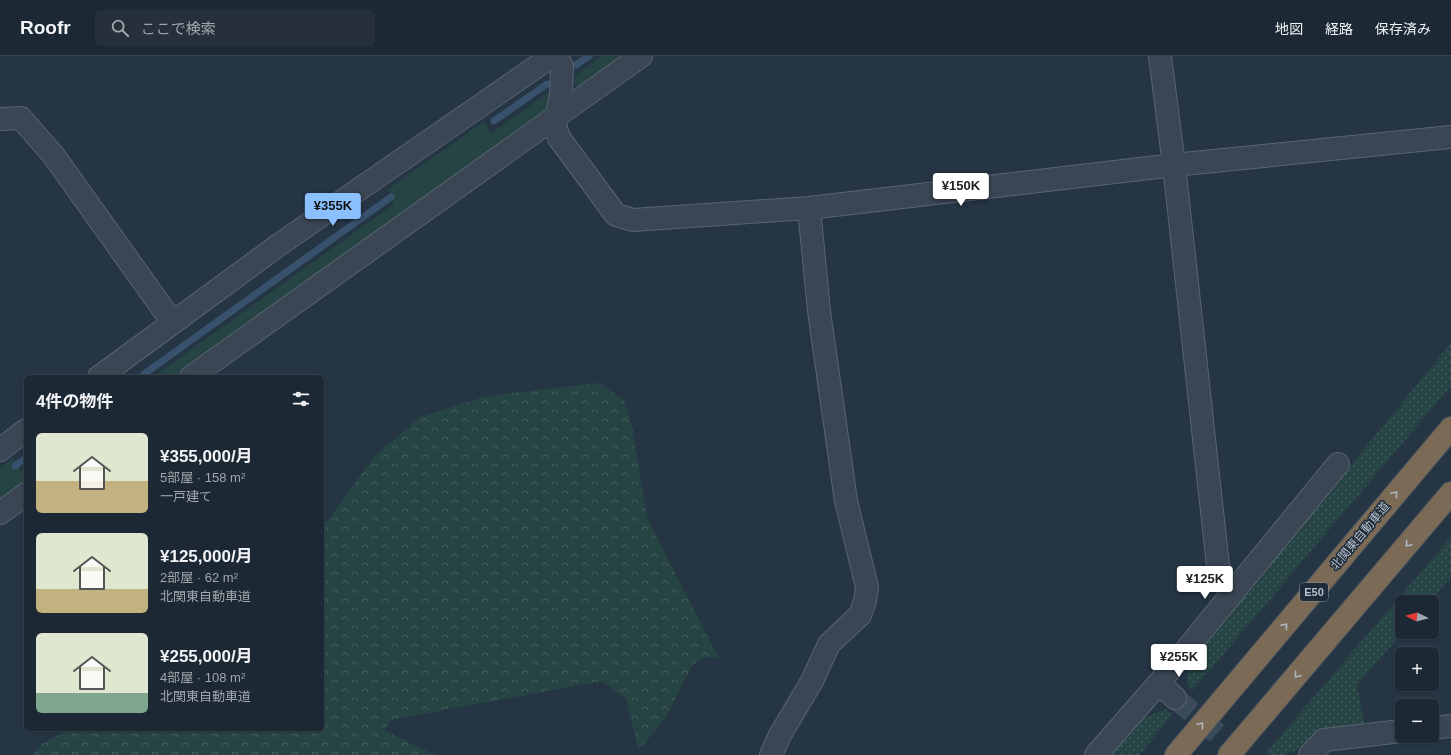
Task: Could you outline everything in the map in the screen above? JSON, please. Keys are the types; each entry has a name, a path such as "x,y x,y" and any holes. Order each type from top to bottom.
{"highway":[{"name":"北関東自動車道","path":"1176,755 1451,428"},
{"path":"1229,755 1451,493"}],"street":[{"path":"102,375 280,244 553,56 562,66 561,95 555,125 559,138 616,215 633,220 809,208 1174,165 1451,137"},
{"path":"194,375 641,56"},
{"path":"1160,56 1174,165 1218,566 1223,581 1234,592"},
{"path":"0,119 21,118 54,156 173,323"},
{"path":"771,755 780,735 812,682 829,644 860,615 865,601 867,587 846,501 819,311 809,208"},
{"path":"0,450 24,432"},
{"path":"1096,755 1159,683 1338,464"},
{"path":"0,513 24,495"},
{"path":"1159,683 1175,698"},
{"path":"1439,727 1451,726"},
{"path":"1314,751 1324,740 1395,732"}],"green space":[{"path":"603,56 631,56 579,87 574,83 575,76"},
{"path":"549,92 546,113 179,375 156,375 394,204 387,190 483,122 490,134"},
{"path":"1451,343 1451,386 1193,690 1187,683 1189,663"},
{"path":"599,383 624,400 632,426 647,518 719,659 706,657 692,665 665,719 639,750 626,699 602,681 390,720 385,731 435,755 32,755 42,744 65,731 324,731 324,525 374,457 420,417 487,396"},
{"path":"13,459 21,471 24,469 24,485 0,503 0,468"},
{"path":"1451,537 1451,577 1435,595 1401,595"},
{"path":"1395,602 1395,639 1397,639 1357,685 1365,727 1315,733 1302,747 1285,755 1270,755 1266,753"},
{"path":"1165,709 1172,715 1139,755 1111,755 1142,719"}],"waterway":[{"path":"576,65 589,56"},
{"path":"494,121 547,84"},
{"path":"143,375 391,197"},
{"path":"15,466 24,459"}],"tunnel":[{"path":"1175,698 1243,755"}]}
